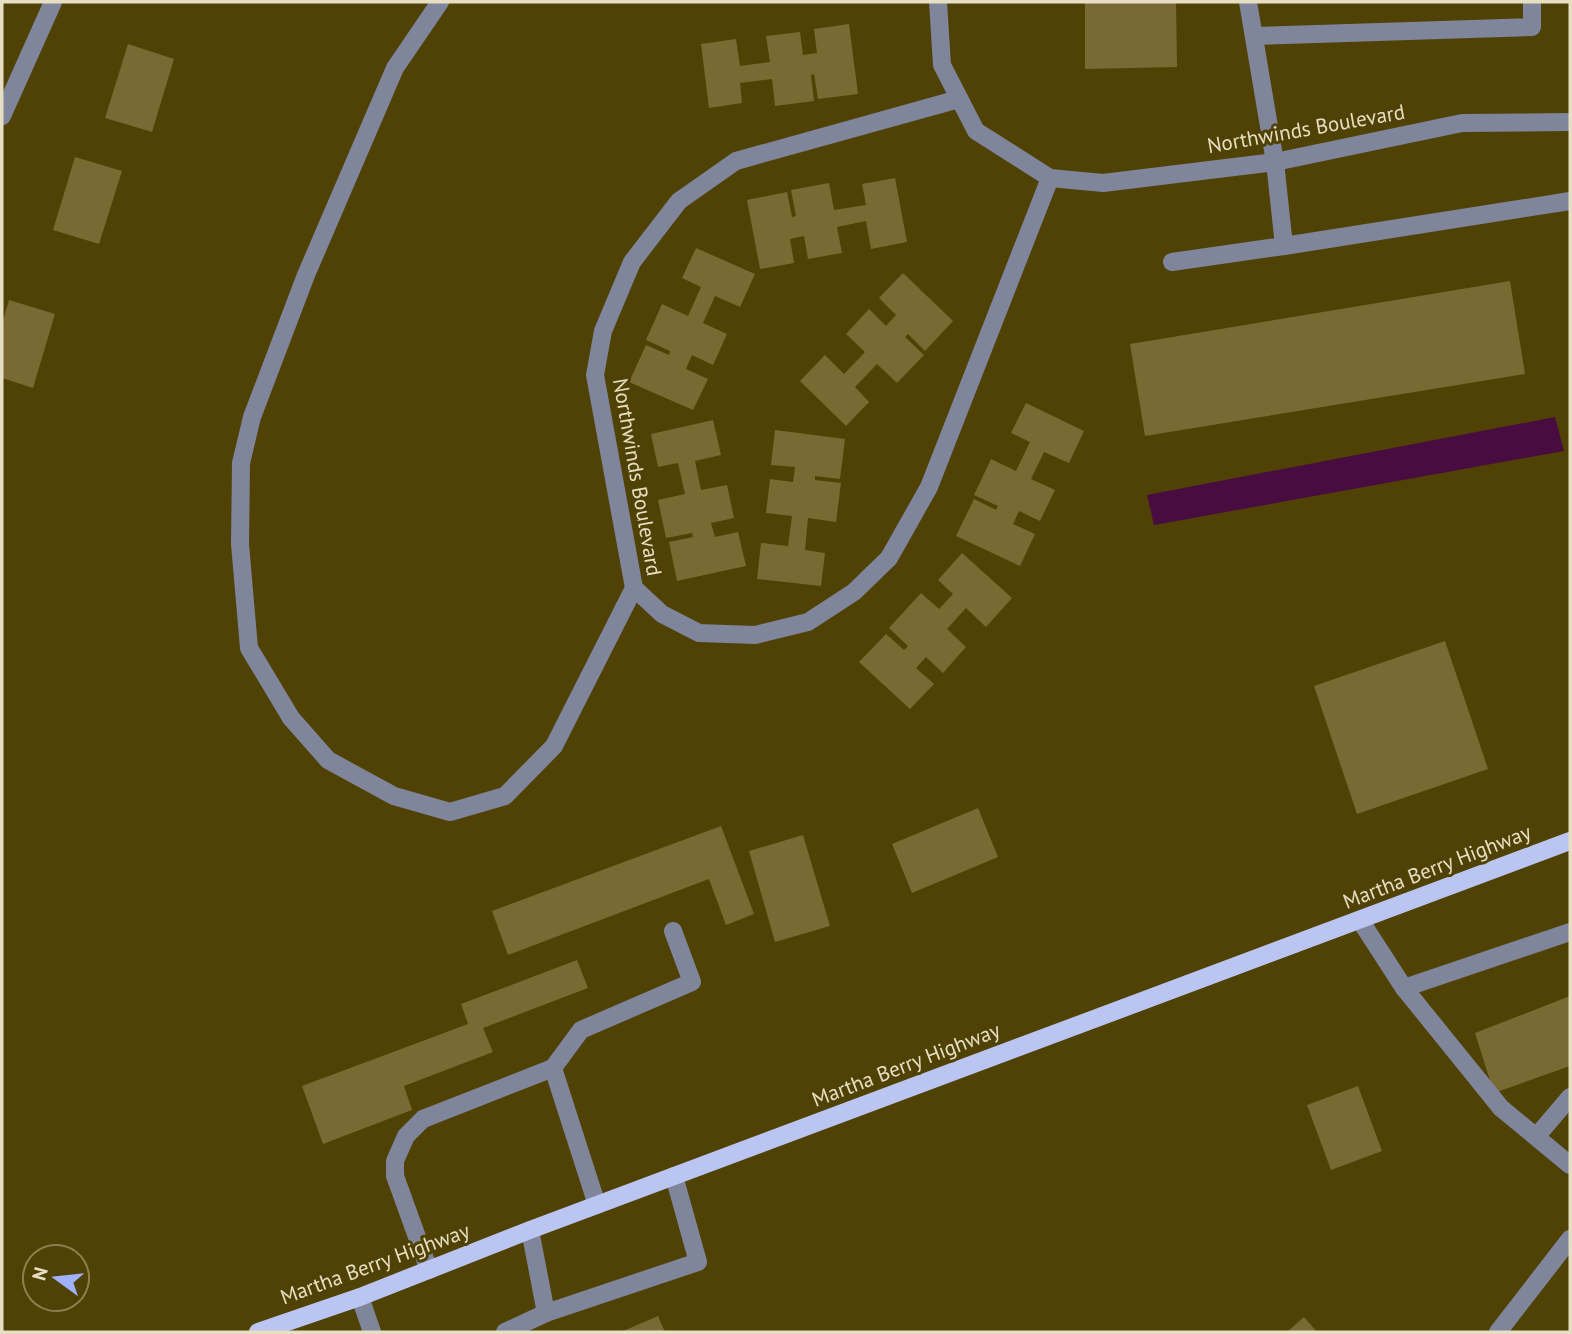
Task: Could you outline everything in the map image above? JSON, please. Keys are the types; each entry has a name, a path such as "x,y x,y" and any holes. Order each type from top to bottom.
{"main road":[{"name":"Martha Berry Highway","path":"258,1332 360,1297 530,1230 1570,841"}],"street":[{"path":"2,116 53,2"},
{"path":"440,2 395,68 306,275 252,417 241,463 240,544 249,648 291,718 328,760 394,796 450,812 505,796 554,746 634,588"},
{"name":"Northwinds Boulevard","path":"938,2 942,65 976,131 1050,178 1103,183 1275,162 1462,123 1570,122"},
{"path":"1248,2 1275,162 1284,246"},
{"path":"1255,36 1532,27 1532,2"},
{"name":"Northwinds Boulevard","path":"959,99 736,161 679,201 632,262 603,331 595,375 634,588 662,614 699,633 755,635 808,622 854,592 889,558 929,487 1050,178"},
{"path":"1172,262 1570,201"},
{"path":"1360,920 1404,988 1501,1108 1570,1165"},
{"path":"429,1270 395,1175 395,1161 405,1136 423,1119 553,1068 581,1030 692,982 673,931"},
{"path":"1404,988 1570,932"},
{"path":"553,1068 597,1205"},
{"path":"1536,1138 1570,1097"},
{"path":"505,1332 545,1313 698,1262 674,1177"},
{"path":"530,1230 545,1313"},
{"path":"1498,1332 1570,1239"},
{"path":"360,1297 372,1332"}],"shaded area":[{"path":"1555,417 1564,451 1154,525 1147,495"}],"building":[{"path":"1085,2 1176,2 1177,67 1085,69"},
{"path":"849,24 858,94 818,99 814,74 811,75 814,101 775,106 772,79 740,83 742,103 709,108 701,44 736,39 740,66 770,62 766,36 800,32 803,55 817,53 814,29"},
{"path":"128,44 174,59 152,132 105,118"},
{"path":"75,157 122,171 99,244 53,230"},
{"path":"895,178 907,242 871,249 866,221 837,227 842,253 808,259 804,236 790,239 794,263 760,269 747,200 787,192 792,217 796,216 791,190 829,183 834,210 866,205 862,184"},
{"path":"696,248 755,274 740,307 715,296 703,323 727,334 713,365 692,355 686,369 708,379 693,410 629,382 646,345 669,355 670,351 646,340 662,304 688,316 701,287 682,278"},
{"path":"903,273 953,321 925,351 908,334 905,337 924,355 897,383 877,364 855,387 869,402 846,426 800,381 825,355 844,374 865,352 846,334 869,309 886,326 896,315 879,298"},
{"path":"1510,281 1525,374 1145,436 1130,344"},
{"path":"9,300 55,314 33,388 2,378 2,324"},
{"path":"1026,403 1084,431 1069,463 1044,452 1031,479 1055,490 1040,521 1019,511 1013,524 1035,534 1020,566 956,536 974,499 996,510 998,506 974,495 991,459 1016,471 1030,442 1011,433"},
{"path":"713,420 721,455 695,461 701,490 727,485 734,518 711,523 715,537 738,532 746,566 677,581 669,542 693,537 692,533 666,538 658,500 685,494 678,463 658,467 651,434"},
{"path":"775,430 845,439 840,479 815,476 815,480 841,483 836,522 808,518 805,550 825,553 821,586 757,579 761,543 788,546 792,516 766,513 770,479 793,482 795,467 771,465"},
{"path":"962,553 1012,598 986,627 966,608 947,629 966,647 943,673 926,657 916,668 934,684 910,709 859,662 886,634 904,650 908,646 889,628 921,593 939,609 953,594 938,580"},
{"path":"1445,641 1488,769 1357,814 1314,686"},
{"path":"978,808 998,857 912,893 892,844"},
{"path":"721,826 754,914 726,925 709,879 508,955 492,911"},
{"path":"803,835 830,926 775,942 749,851"},
{"path":"577,960 588,988 483,1028 493,1052 404,1086 412,1110 323,1144 302,1086 468,1024 461,1004"},
{"path":"1570,996 1570,1066 1494,1093 1475,1033"},
{"path":"1358,1086 1382,1151 1331,1170 1307,1105"},
{"path":"658,1316 665,1332 621,1332"},
{"path":"1304,1317 1317,1332 1287,1332"}]}
